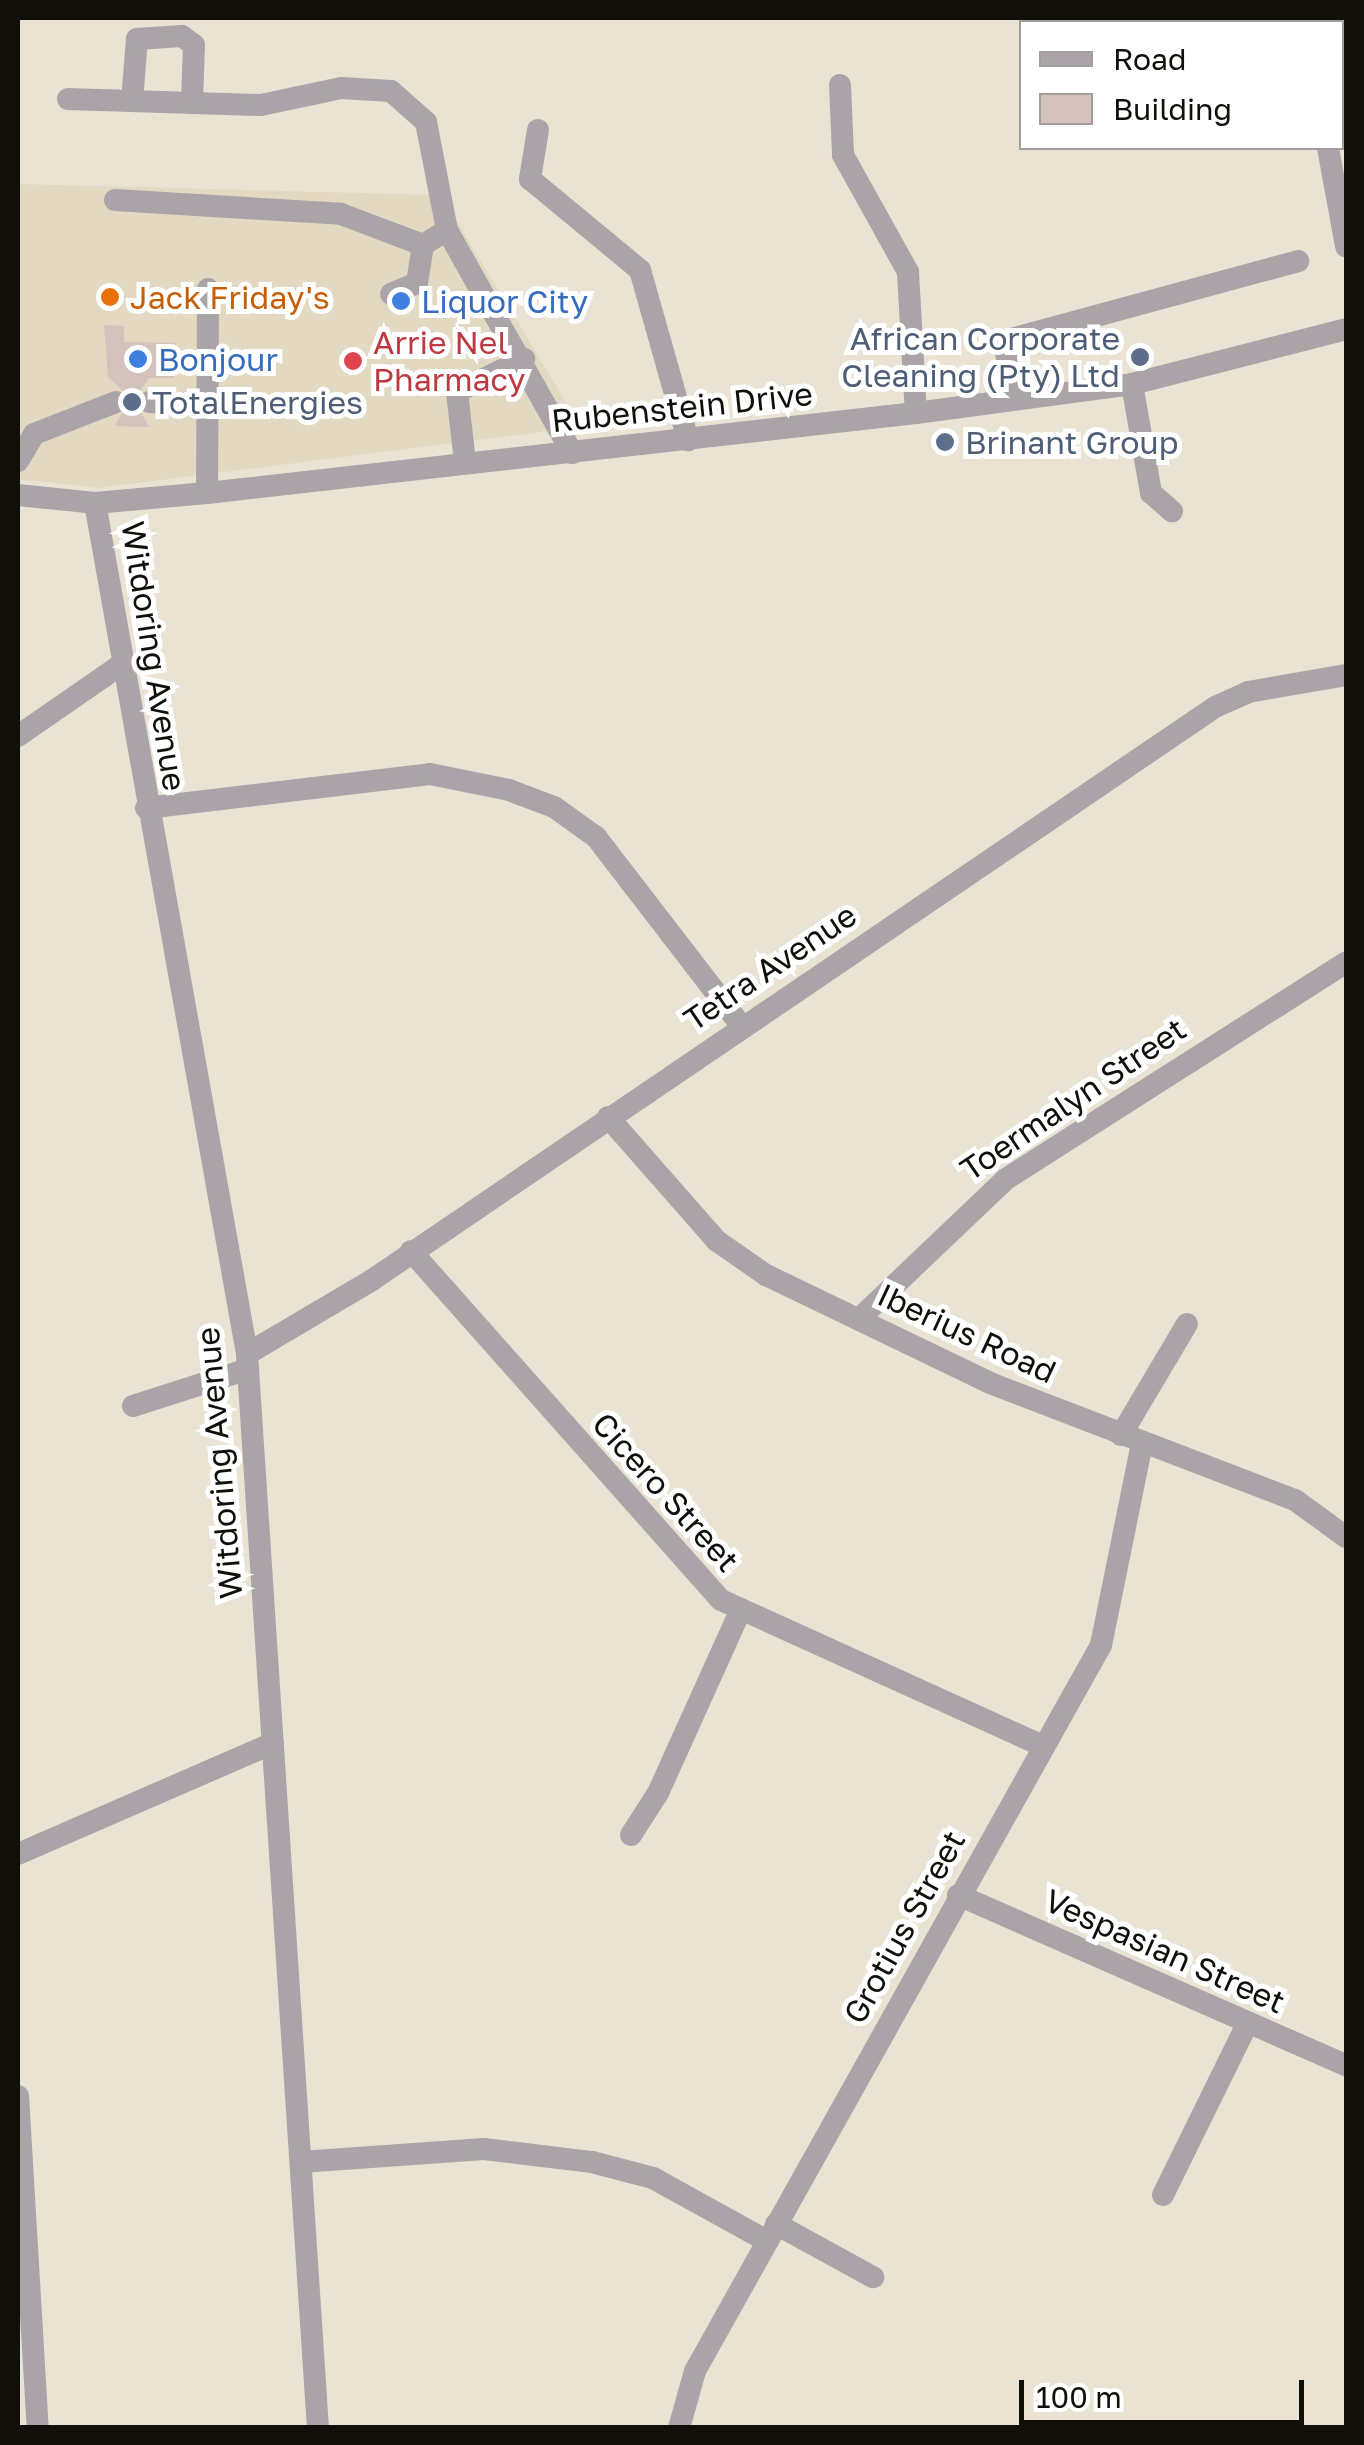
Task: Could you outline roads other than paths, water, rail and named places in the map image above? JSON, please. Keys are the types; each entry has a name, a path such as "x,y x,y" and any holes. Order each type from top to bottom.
{"street":[{"path":"132,101 137,39 182,36 194,45 192,103"},
{"path":"840,86 843,155 908,272 916,414"},
{"path":"68,98 284,104 341,88 390,91 426,122 437,196 448,230 524,360 572,453"},
{"path":"538,130 530,180 640,270 688,440"},
{"path":"1328,150 1346,246"},
{"path":"115,200 341,214 423,245"},
{"path":"391,294 417,282 423,245 448,230"},
{"path":"1014,399 1004,341 1298,261"},
{"path":"207,493 208,289"},
{"name":"Rubenstein Drive","path":"18,495 95,503 207,493 916,414 1132,384 1346,329"},
{"path":"466,462 458,392 524,360"},
{"path":"1132,384 1151,493 1172,511"},
{"path":"18,461 34,434 116,402"},
{"path":"149,402 206,405"},
{"name":"Witdoring Avenue","path":"95,503 247,1362 318,2428"},
{"path":"18,736 122,664"},
{"name":"Tetra Avenue","path":"134,1406 247,1362 1214,707 1248,692 1346,674"},
{"path":"146,808 430,774 509,790 554,807 596,838 741,1025"},
{"name":"Toermalyn Street","path":"859,1319 1006,1178 1346,962"},
{"name":"Iberius Road","path":"608,1117 728,1250 859,1319 1131,1439 1295,1500 1346,1537"},
{"name":"Cicero Street","path":"411,1251 678,1560 740,1611 1044,1746"},
{"path":"1131,1439 1187,1324"},
{"name":"Grotius Street","path":"679,2428 695,2371 1108,1629 1131,1439"},
{"path":"632,1834 740,1611"},
{"path":"18,1854 274,1743"},
{"name":"Vespasian Street","path":"958,1895 1346,2065"},
{"path":"1162,2195 1247,2024"},
{"path":"18,2096 38,2428"},
{"path":"300,2162 466,2150 572,2159 652,2178 874,2277"}],"place":[{"name":"Jack Friday's","path":"110,297"},
{"name":"Liquor City","path":"401,301"},
{"name":"African Corporate Cleaning (Pty) Ltd","path":"1140,357"},
{"name":"Bonjour","path":"138,359"},
{"name":"Arrie Nel Pharmacy","path":"353,361"},
{"name":"TotalEnergies","path":"132,402"},
{"name":"Brinant Group","path":"945,442"}]}
